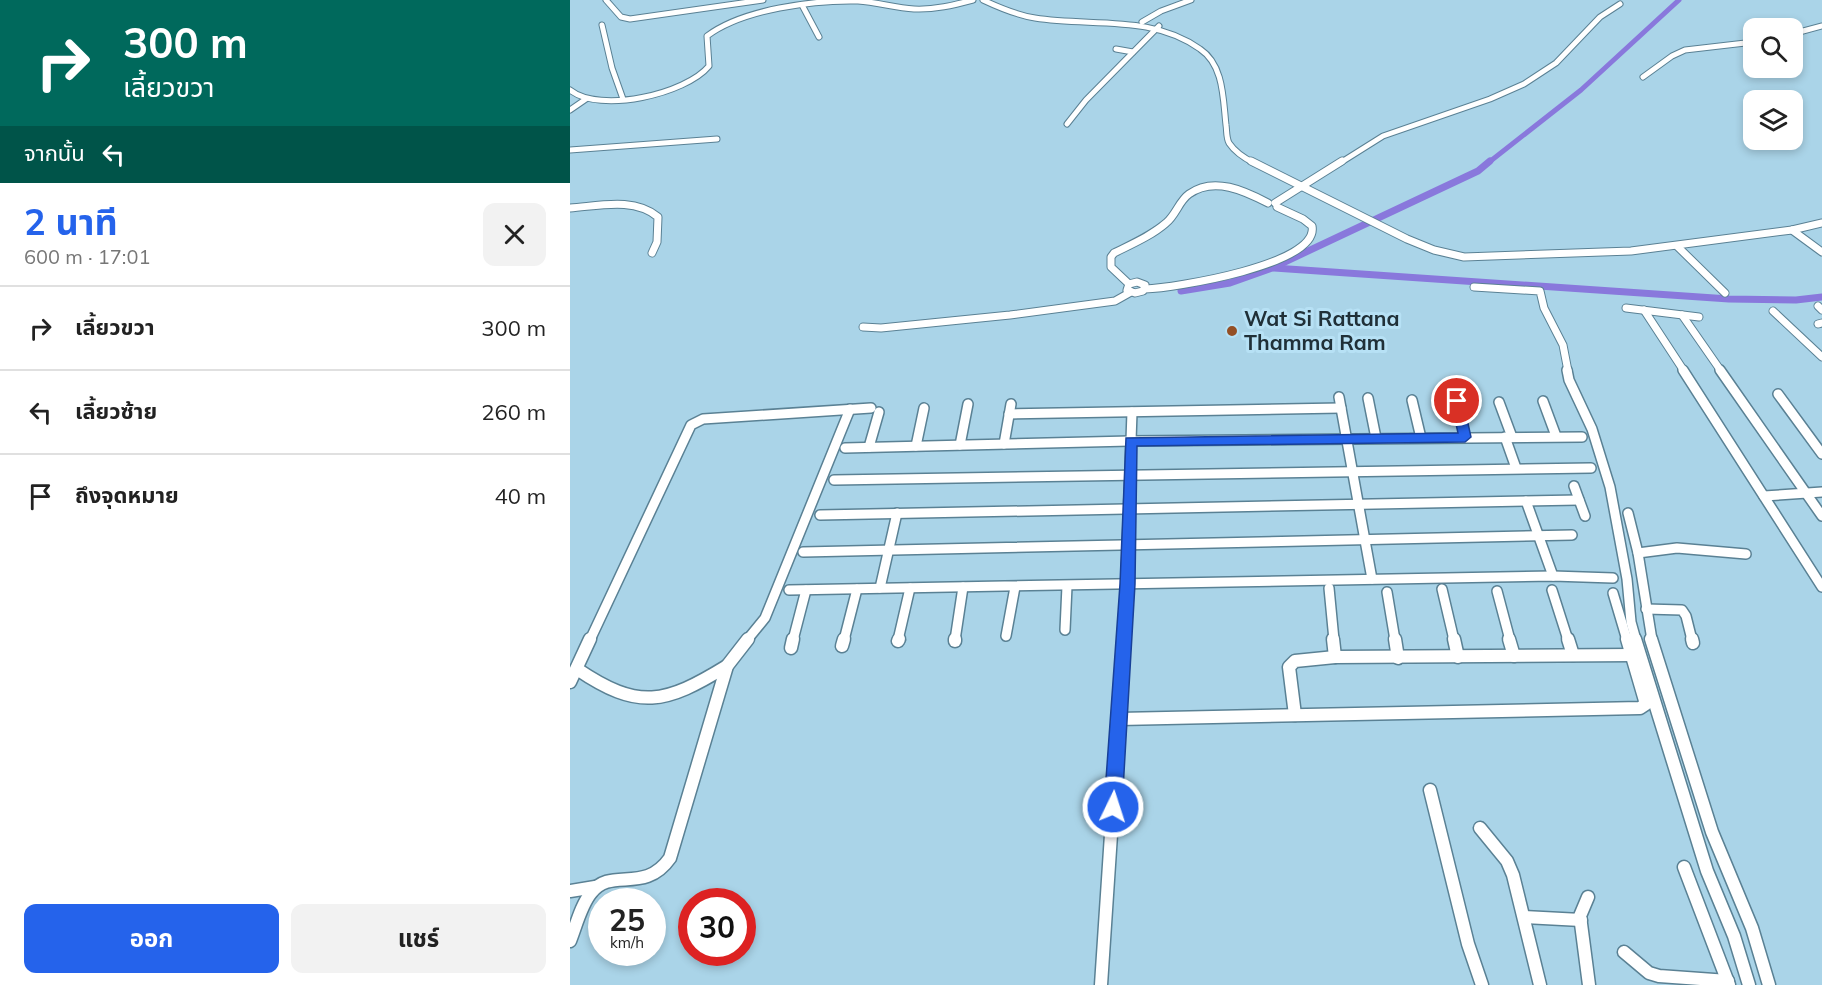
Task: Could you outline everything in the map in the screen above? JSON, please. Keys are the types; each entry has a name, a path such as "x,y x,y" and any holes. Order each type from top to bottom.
{"street":[{"path":"606,0 621,17 630,19 763,0"},
{"path":"570,90 586,99 623,99 668,91 701,76 709,66 707,36 720,25 741,18 832,1 858,1 917,9 974,0"},
{"path":"983,0 999,9 1026,15 1110,18 1142,22 1159,26 1188,39 1210,57 1218,69 1228,141 1244,158 1380,226 1434,250 1464,257 1596,254 1677,246 1792,230 1822,223"},
{"path":"1142,22 1161,11 1191,0"},
{"path":"1289,197 1299,186 1348,159 1383,135 1490,99 1524,84 1556,63 1600,18 1620,4"},
{"path":"802,5 819,37"},
{"path":"602,25 612,68 623,99"},
{"path":"1066,124 1086,100 1159,26"},
{"path":"1803,31 1822,27"},
{"path":"1643,77 1672,56 1685,50 1743,43"},
{"path":"1116,49 1133,52"},
{"path":"570,110 586,99"},
{"path":"570,150 717,140"},
{"path":"863,327 881,328 1021,314 1115,301 1140,283 1145,285 1145,289 1172,289 1239,273 1309,241 1313,231 1308,222 1248,192 1226,186 1214,186 1191,193 1161,228 1111,256 1111,267 1130,288"},
{"path":"1274,204 1307,190"},
{"path":"570,208 635,205 650,209 658,217 657,242 652,253"},
{"path":"1792,230 1822,252"},
{"path":"1677,246 1725,293"},
{"path":"1474,287 1540,291 1546,314 1563,345 1569,380 1592,429 1610,487 1627,579 1631,622 1647,681 1707,871 1734,936 1749,985"},
{"path":"1626,308 1699,317"},
{"path":"1644,310 1822,587"},
{"path":"1773,311 1822,357"},
{"path":"1682,315 1822,516"},
{"path":"1778,394 1822,454"},
{"path":"1339,397 1372,579"},
{"path":"1368,398 1376,438"},
{"path":"1412,399 1421,438"},
{"path":"1457,401 1465,437"},
{"path":"1543,401 1556,436"},
{"path":"1499,402 1516,468"},
{"path":"960,445 968,404"},
{"path":"1004,444 1011,404"},
{"path":"916,446 924,408"},
{"path":"1009,414 1341,408"},
{"path":"570,682 691,425 703,419 850,409 875,410 869,447"},
{"path":"596,888 608,882 656,877 665,869 727,666 731,658 752,637 765,618 850,409"},
{"path":"1101,985 1127,584 1128,474 1132,412"},
{"path":"845,448 1130,441 1582,437"},
{"path":"834,480 1591,468"},
{"path":"1574,486 1585,516"},
{"path":"1764,496 1822,492"},
{"path":"820,516 1580,500"},
{"path":"1526,501 1553,576"},
{"path":"880,588 897,513"},
{"path":"1628,513 1638,553 1657,662 1712,832 1752,928 1769,985"},
{"path":"803,552 1572,535"},
{"path":"1638,553 1677,549 1746,554"},
{"path":"789,590 1553,576 1613,578"},
{"path":"1006,636 1015,586"},
{"path":"1065,630 1067,586"},
{"path":"955,641 963,587"},
{"path":"898,641 910,588"},
{"path":"1329,588 1335,657"},
{"path":"842,646 857,589"},
{"path":"1442,589 1458,657"},
{"path":"791,648 806,590"},
{"path":"1497,591 1514,656"},
{"path":"1552,591 1573,655"},
{"path":"1387,592 1398,658"},
{"path":"1119,719 1640,708 1646,704 1613,593"},
{"path":"1646,609 1682,610 1686,616 1693,643"},
{"path":"1295,715 1289,667 1296,661 1335,657 1632,655"},
{"path":"577,669 610,691 644,700 657,699 693,688 727,666"},
{"path":"1430,790 1468,944 1482,985"},
{"path":"1480,828 1507,861 1513,875 1540,985"},
{"path":"1624,952 1660,981 1728,983 1684,867"},
{"path":"570,891 588,889"},
{"path":"1588,897 1582,908 1581,920 1589,985"},
{"path":"570,941 588,900"},
{"path":"1524,917 1581,920"}],"waterway":[{"path":"1488,163 1581,90 1679,0"},
{"path":"1181,291 1230,283 1272,268 1478,171 1490,161"},
{"path":"1274,268 1729,299 1796,300 1822,297"}],"place":[{"name":"Wat Si Rattana Thamma Ram","path":"1232,331"}],"route":[{"path":"1113,807 1125,631 1130,441 1465,437 1457,401"}]}
